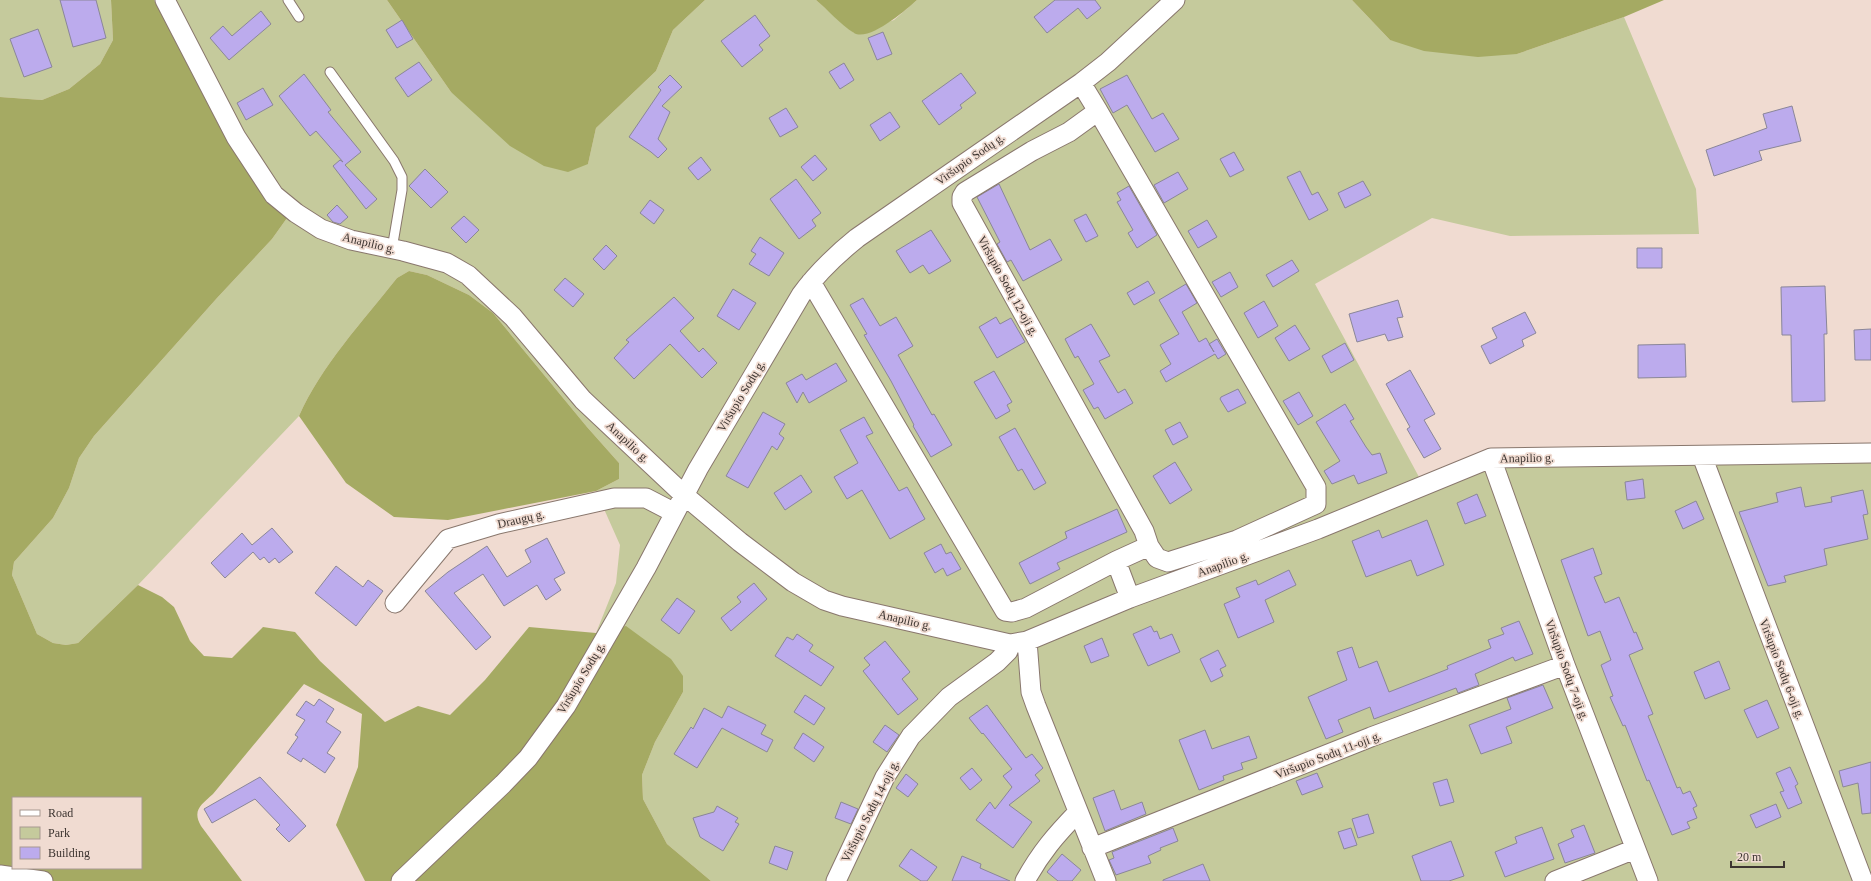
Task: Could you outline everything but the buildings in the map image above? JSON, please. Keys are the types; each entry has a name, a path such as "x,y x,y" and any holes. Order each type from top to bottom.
{"street":[{"name":"Anapilio g.","path":"165,0 236,137 274,195 296,214 321,229 351,240 447,263 468,275 513,317 583,400 684,495 772,567 793,582 824,600 842,606 1019,643 1130,598 1318,529 1491,458 1871,453"},
{"name":"Viršupio Sodų g.","path":"401,881 503,784 528,758 566,706 646,568 684,495 800,295 810,282 832,258 857,238 1081,83 1108,62 1176,0"},
{"path":"810,282 1005,610 1012,612 1026,608 1116,561 1149,546 1157,558 1168,562 1237,540 1316,504 1316,487 1081,83"},
{"name":"Viršupio Sodų 12-oji g.","path":"1098,112 1069,132 1032,151 965,192 962,197 962,202 1144,531 1149,546"},
{"name":"Viršupio Sodų 6-oji g.","path":"1702,456 1862,881"},
{"name":"Viršupio Sodų 7-oji g.","path":"1491,458 1565,665 1648,881"},
{"name":"Draugų g.","path":"395,603 448,539 498,524 614,498 646,498 674,513"},
{"path":"1116,561 1130,598"},
{"path":"1019,643 1031,692 1106,881"},
{"name":"Viršupio Sodų 14-oji g.","path":"836,881 885,777 911,736 949,697 997,662 1019,643"},
{"name":"Viršupio Sodų 11-oji g.","path":"1092,848 1371,737 1565,665"},
{"path":"1025,881 1037,859 1052,839 1078,812"},
{"path":"1555,881 1635,849"},
{"path":"0,875 43,881"}],"lane":[{"path":"288,0 299,17"},
{"path":"330,72 394,161 402,177 402,190 392,249"}],"green space":[{"path":"0,0 111,0 113,40 100,64 69,89 42,100 0,97"},
{"path":"111,0 154,0 226,139 252,179 287,218 272,239 217,298 94,436 79,458 69,488 53,518 14,562 12,575 37,634 53,643 66,645 78,643 138,585 162,597 174,607 190,641 204,656 232,658 263,627 295,632 320,661 385,722 418,706 450,715 485,680 529,627 596,633 626,626 671,659 683,676 683,692 655,742 642,775 643,799 667,844 711,881 365,881 336,825 358,767 362,714 304,684 213,794 199,808 197,816 201,826 242,881 0,881 0,97 42,100 69,89 100,64 113,40"},
{"path":"154,0 387,0 451,92 588,164 596,128 656,71 673,30 705,0 816,0 854,33 894,20 917,0 1352,0 1390,40 1517,54 1624,17 1696,189 1699,234 1510,236 1432,218 1315,284 1419,477 1497,449 1871,458 1871,881 711,881 667,844 643,799 642,775 655,742 683,692 626,627 596,633 616,583 620,545 596,491 619,479 619,463 587,427 493,313 469,295 427,275 409,271 397,278 344,344 319,379 299,416 138,585 78,643 66,645 53,643 37,634 12,575 14,562 53,518 69,488 79,458 94,436 217,298 272,239 287,218 252,179 226,139"},
{"path":"387,0 705,0 673,30 656,71 596,128 588,164 568,172 544,166 510,146 451,92"},
{"path":"816,0 917,0 887,24 869,33 861,35 854,33"},
{"path":"1352,0 1664,0 1624,17 1517,54 1478,57 1424,51 1390,40"},
{"path":"409,271 427,275 469,295 493,313 587,427 619,463 619,479 596,491 448,520 394,517 346,483 299,416 319,379 344,344 397,278"}]}
